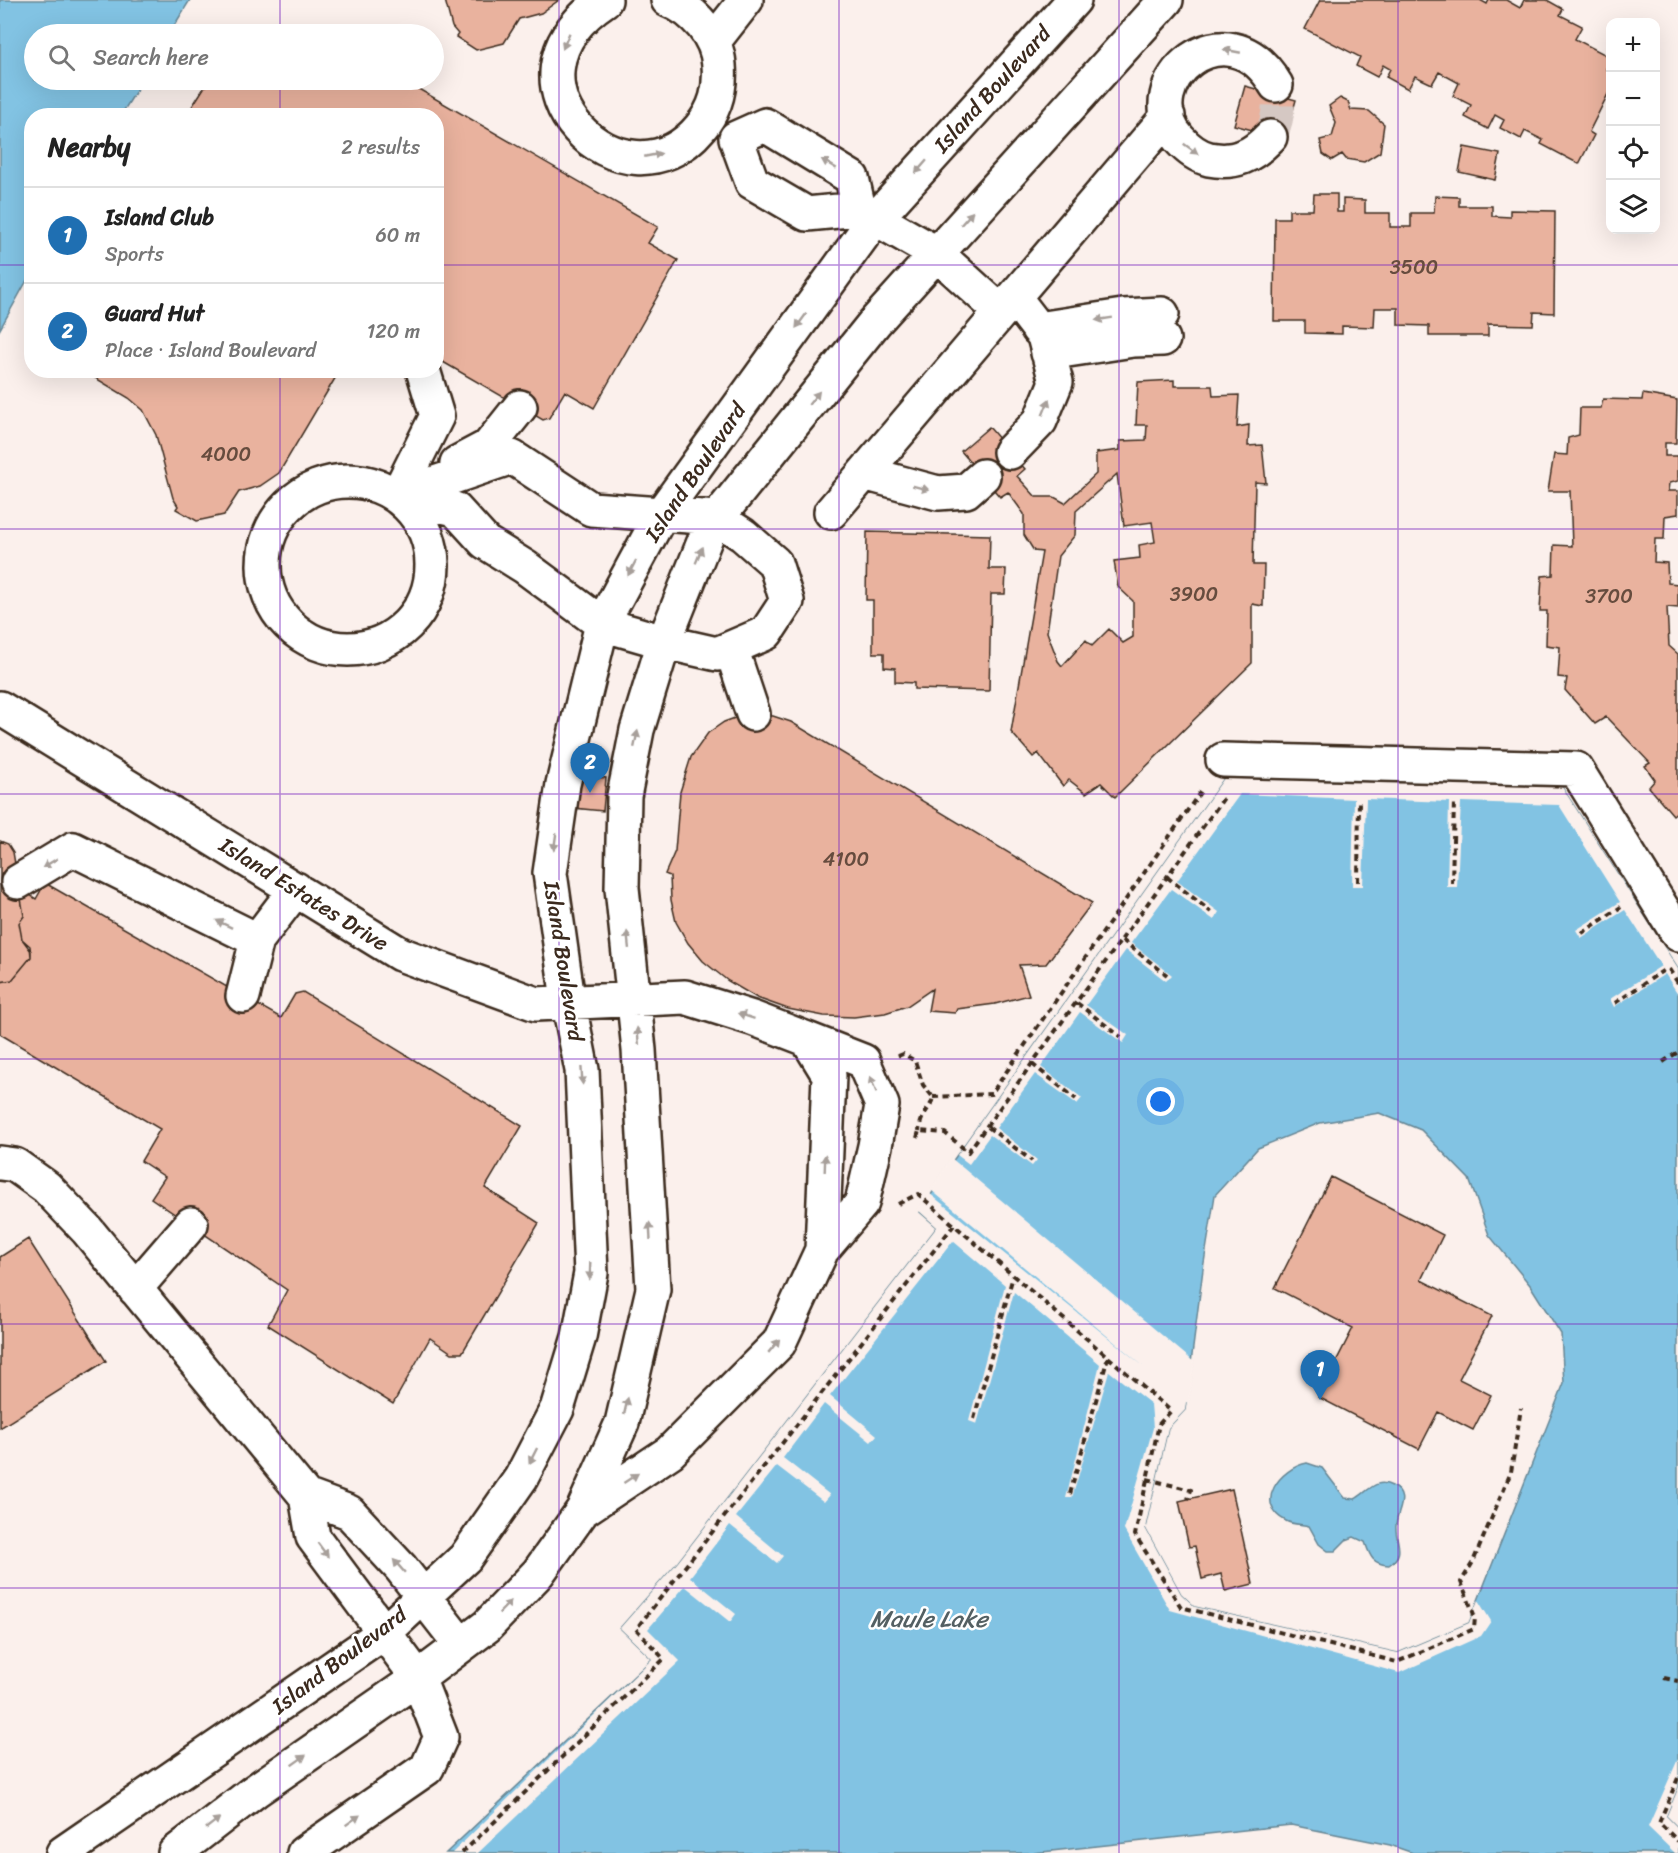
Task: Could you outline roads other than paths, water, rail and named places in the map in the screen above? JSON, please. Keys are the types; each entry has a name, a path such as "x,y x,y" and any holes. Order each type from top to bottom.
{"street":[{"path":"605,0 584,14 568,34 559,58 559,92 564,108 578,130 597,146 621,155 646,157 671,151 692,137 709,118 717,99 720,81 719,61 713,42 699,21 679,4 668,0"},
{"path":"713,42 746,0"},
{"name":"Island Boulevard","path":"63,1853 385,1632 465,1558 522,1478 557,1409 579,1337 591,1273 582,1070 568,1000 550,873 563,784 602,624 662,513 868,213 1074,0"},
{"name":"Island Boulevard","path":"175,1853 255,1791 418,1678 487,1626 538,1573 583,1510 622,1423 653,1289 634,998 622,888 624,796 638,730 664,642 710,527 717,518 875,322 1166,0"},
{"path":"1270,137 1258,150 1241,159 1222,162 1203,158 1187,148 1174,134 1168,116 1167,97 1173,79 1184,64 1199,53 1218,48 1236,50 1253,57 1267,69 1276,85"},
{"path":"831,512 1168,116"},
{"path":"709,118 736,138 752,182 807,214 868,213 936,253 1007,304 1043,341 1056,382 1040,421 1010,452"},
{"path":"736,138 765,125 852,178 868,213"},
{"path":"1043,341 1133,339 1163,326"},
{"path":"397,496 437,416 425,378"},
{"path":"397,496 489,446 520,406"},
{"path":"397,496 416,515 429,539 433,564 429,591 417,614 398,633 375,646 349,650 323,646 299,634 280,615 268,592 264,566 268,539 279,515 298,497 330,483 348,480 374,484 397,496 455,509 485,542 525,567 602,624 664,642 717,654 766,633 787,601 775,562 717,518 591,509 512,457 397,496"},
{"path":"864,473 938,493 966,490 983,476"},
{"path":"730,648 753,714"},
{"name":"Island Estates Drive","path":"0,708 400,954 536,1004 568,1000 685,997 752,1018 863,1061 882,1105 862,1203 822,1250"},
{"path":"1228,773 1576,769 1674,938"},
{"path":"18,882 73,849 257,940"},
{"path":"243,996 257,940 296,889"},
{"path":"583,1510 670,1452 779,1343 822,1250 829,1075 807,1039"},
{"path":"0,1163 15,1165 46,1187 87,1230 306,1496 313,1537 418,1678 441,1737 427,1768 304,1853"},
{"path":"135,1289 191,1224"},
{"path":"306,1496 349,1512 423,1596 461,1645"}],"water":[{"path":"0,0 190,0 175,24 24,24 24,90 137,90 125,108 24,108 24,286 0,329"},
{"name":"Maule Lake","path":"1225,777 1562,787 1678,969 1678,1787 1666,1816 1678,1828 1678,1853 1413,1853 1390,1845 1291,1825 1033,1853 446,1853 652,1659 620,1628 678,1562 937,1227 920,1212 952,1162","holes":["1379,1113 1421,1130 1469,1179 1489,1235 1530,1285 1561,1334 1564,1383 1469,1623 1398,1653 1195,1607 1181,1594 1145,1528 1168,1428 1185,1410 1215,1195 1258,1148 1320,1123"]},
{"path":"1307,1463 1322,1468 1345,1498 1355,1499 1381,1483 1398,1490 1402,1500 1396,1522 1399,1552 1394,1561 1389,1565 1375,1561 1365,1542 1354,1537 1346,1540 1335,1551 1328,1551 1319,1544 1309,1526 1286,1521 1276,1514 1271,1496 1274,1488 1288,1472"}],"tunnel":[{"path":"1270,137 1278,111 1276,85"}],"place":[{"name":"Guard Hut","path":"590,793"},
{"name":"Island Club","path":"1320,1400"}]}
